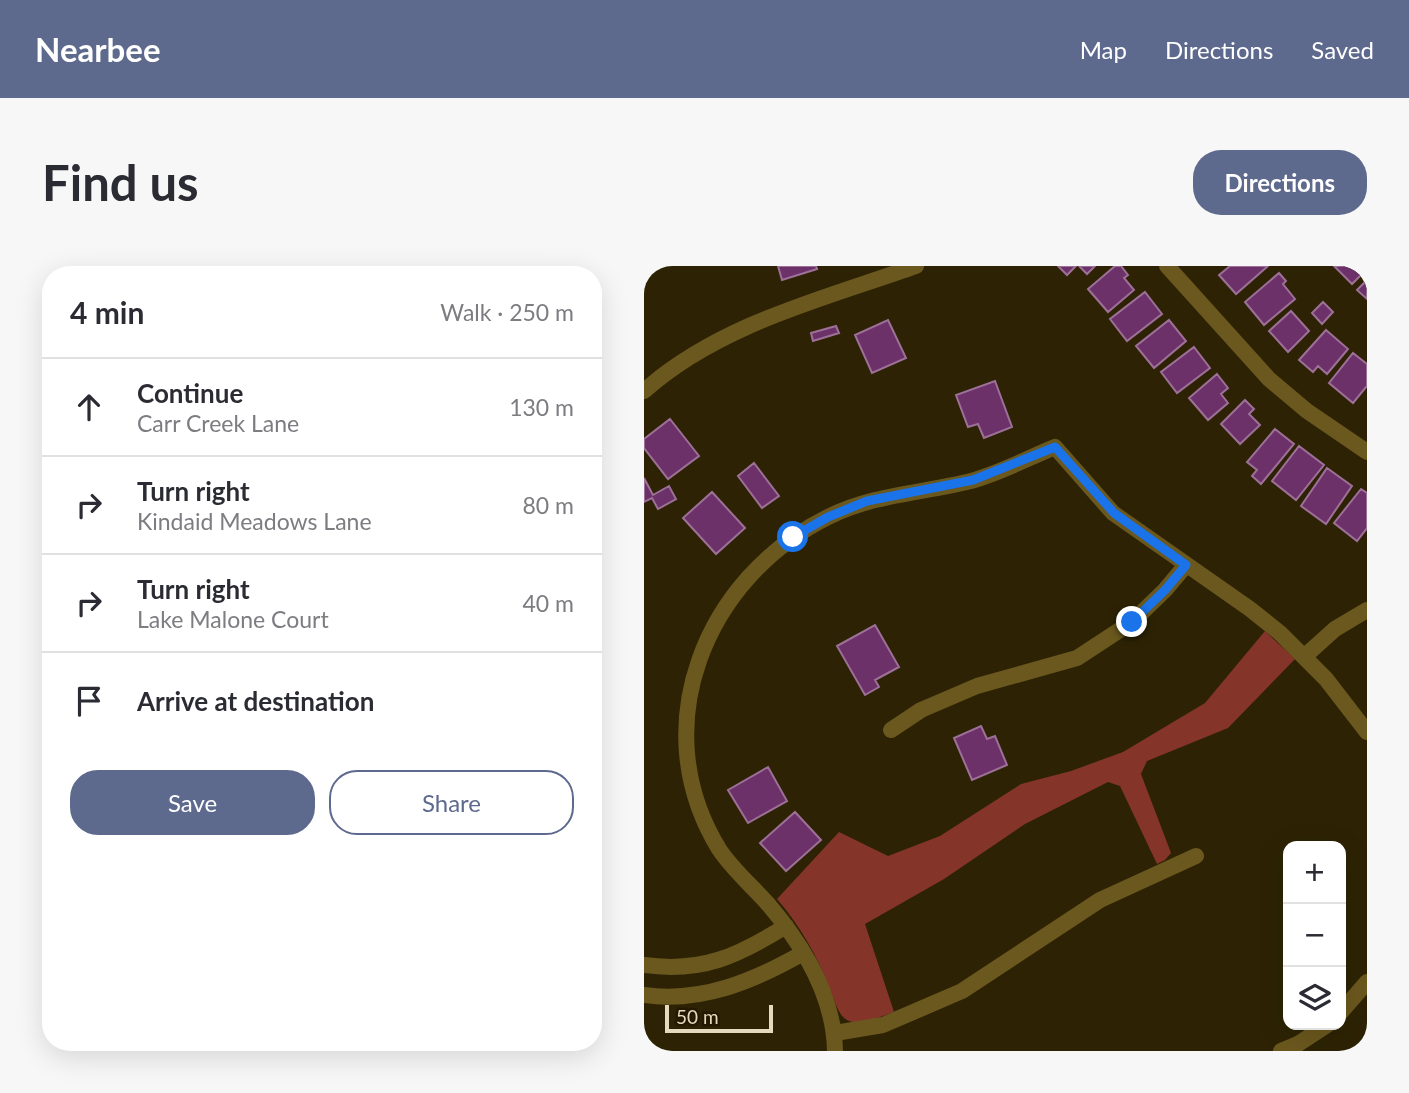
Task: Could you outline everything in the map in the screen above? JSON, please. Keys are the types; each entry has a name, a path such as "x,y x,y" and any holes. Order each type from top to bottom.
{"street":[{"path":"644,391 666,372 710,345 772,316 916,266"},
{"path":"1167,266 1269,379 1307,411 1367,452"},
{"path":"835,1051 835,1034 817,978 786,926 719,850 689,790 682,752 682,711 691,673 702,645 739,586 765,559 793,537 828,517 867,501 973,480 1055,447 1114,513 1250,608 1305,656 1367,732"},
{"path":"891,730 921,710 977,685 1077,658 1132,622 1186,565"},
{"path":"1305,656 1335,629 1367,610"},
{"path":"835,1034 883,1025 962,991 1100,900 1196,856"},
{"path":"644,965 700,966 726,959 755,946 786,926"},
{"path":"644,995 668,997 719,990 746,982 803,953"},
{"path":"1346,1006 1367,982"},
{"path":"1281,1051 1301,1047 1321,1030"}],"shaded area":[{"path":"1265,631 1295,659 1228,728 1147,761 1141,774 1171,853 1165,860 1157,864 1120,786 1108,782 1025,824 944,879 865,924 894,1012 864,1022 852,1022 841,1015 808,943 777,899 839,832 888,856 940,836 1021,784 1071,771 1123,752 1205,703"}],"building":[{"path":"778,266 816,266 817,269 782,280"},
{"path":"1058,266 1076,266 1067,275"},
{"path":"1079,266 1095,266 1087,274"},
{"path":"1115,266 1121,266 1128,275 1124,278 1134,290 1108,312 1088,289"},
{"path":"1230,266 1268,266 1236,294 1219,275"},
{"path":"1334,266 1367,266 1367,269 1352,284"},
{"path":"1279,273 1286,281 1283,284 1295,299 1264,325 1245,302"},
{"path":"1367,280 1367,299 1357,290"},
{"path":"1145,292 1162,314 1127,341 1110,319"},
{"path":"1323,302 1333,312 1322,324 1312,313"},
{"path":"1291,311 1309,331 1288,352 1269,331"},
{"path":"888,320 906,358 872,373 855,335"},
{"path":"1169,320 1186,341 1154,368 1136,346"},
{"path":"836,326 839,333 813,341 811,333"},
{"path":"1326,330 1348,349 1327,374 1318,366 1313,372 1299,360"},
{"path":"1194,347 1210,368 1177,393 1161,372"},
{"path":"1353,353 1367,364 1367,386 1353,403 1329,383"},
{"path":"1217,374 1228,388 1221,394 1228,403 1208,420 1189,398"},
{"path":"995,381 1012,427 984,438 978,424 968,427 956,395"},
{"path":"1245,400 1254,409 1249,414 1260,425 1240,444 1221,424"},
{"path":"670,419 699,456 668,479 644,448 644,439"},
{"path":"1275,429 1294,444 1261,484 1252,476 1257,470 1247,462"},
{"path":"1299,446 1324,465 1296,500 1272,481"},
{"path":"754,463 779,496 762,508 738,476"},
{"path":"1327,468 1352,486 1326,524 1301,506"},
{"path":"644,478 653,495 669,486 676,499 658,509 652,498 644,502"},
{"path":"1361,489 1367,493 1367,528 1357,541 1334,523"},
{"path":"712,492 745,528 716,554 683,518"},
{"path":"875,625 899,667 875,680 879,687 865,695 837,646"},
{"path":"981,726 987,739 995,736 1007,765 972,780 954,738"},
{"path":"768,767 787,801 748,823 728,790"},
{"path":"795,812 821,840 786,871 760,843"}],"route":[{"path":"793,537 828,517 867,501 973,480 1055,447 1114,513 1186,565 1132,622"}]}
